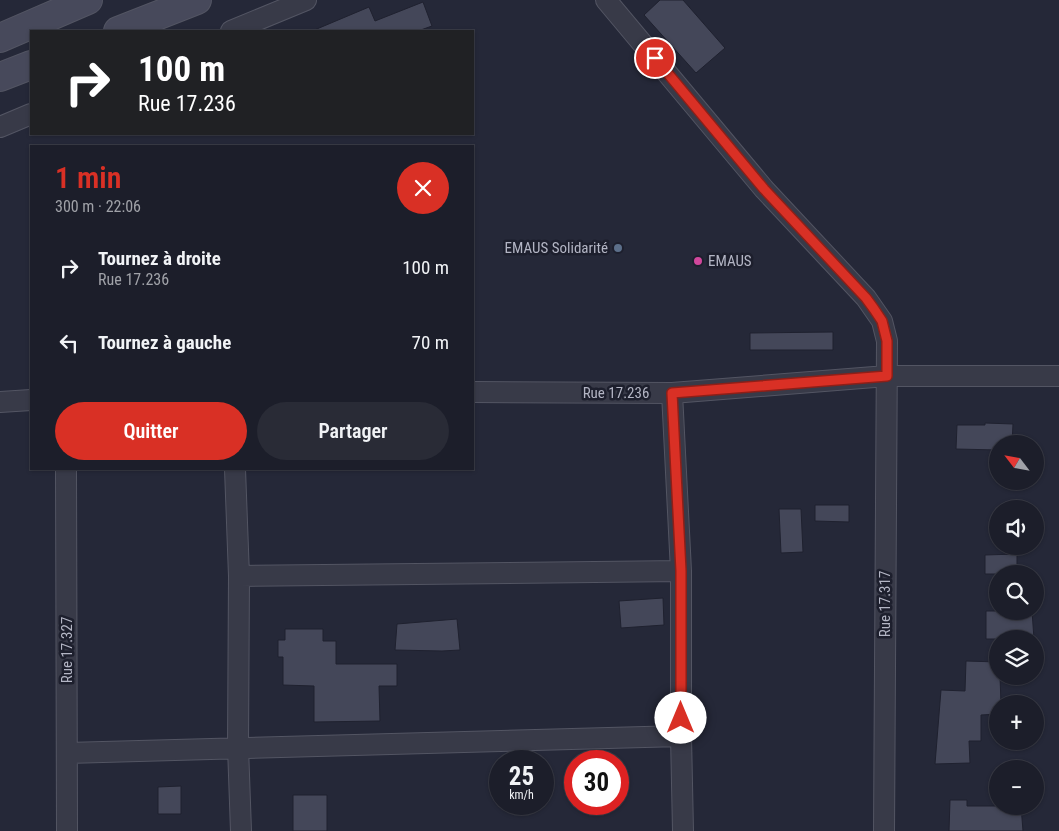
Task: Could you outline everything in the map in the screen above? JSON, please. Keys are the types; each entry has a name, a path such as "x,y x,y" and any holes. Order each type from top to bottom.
{"main road":[{"path":"0,38 88,0"},
{"path":"121,30 197,0"},
{"path":"0,77 30,65"}],"street":[{"path":"233,30 306,0"},
{"name":"Rue 17.317","path":"606,0 764,189 866,298 882,321 887,341 884,831"},
{"path":"0,128 30,114"},
{"name":"Rue 17.236","path":"474,392 672,393 887,376 1059,376"},
{"path":"672,393 681,571 683,831"},
{"path":"0,402 30,400"},
{"name":"Rue 17.327","path":"66,470 67,831"},
{"path":"235,470 239,576 238,748 241,831"},
{"path":"239,576 681,571"},
{"path":"67,753 681,736"}],"building":[{"path":"660,0 683,0 725,48 696,73 644,15"},
{"path":"423,2 432,26 421,30 314,30 369,7 375,21"},
{"path":"833,332 833,350 750,350 750,333"},
{"path":"985,423 1013,424 1012,435 989,435 989,450 956,449 957,425 985,425"},
{"path":"815,505 849,505 849,522 815,521"},
{"path":"779,509 801,509 803,552 781,553"},
{"path":"985,555 1017,555 1017,565 989,565 989,574 985,574"},
{"path":"663,598 664,625 621,628 619,601"},
{"path":"986,611 989,611 989,620 1033,620 1033,630 989,630 989,639 986,639"},
{"path":"457,619 460,650 395,650 397,624"},
{"path":"285,629 323,629 323,641 336,641 336,664 397,664 397,686 379,686 380,721 314,722 314,686 283,685 283,657 278,657 278,640 285,640"},
{"path":"966,661 989,662 989,685 1000,685 1001,695 989,695 989,715 981,715 981,741 969,741 970,763 935,764 941,690 965,691"},
{"path":"181,786 181,814 158,814 158,787"},
{"path":"293,795 327,795 327,831 293,831"},
{"path":"950,800 967,800 967,806 989,806 989,815 1022,815 1023,831 949,831"}],"place":[{"name":"EMAUS Solidarité","path":"618,248"},
{"name":"EMAUS","path":"698,261"}],"route":[{"path":"655,58 764,189 866,298 882,321 887,341 887,376 672,393 681,571 681,718"}]}
